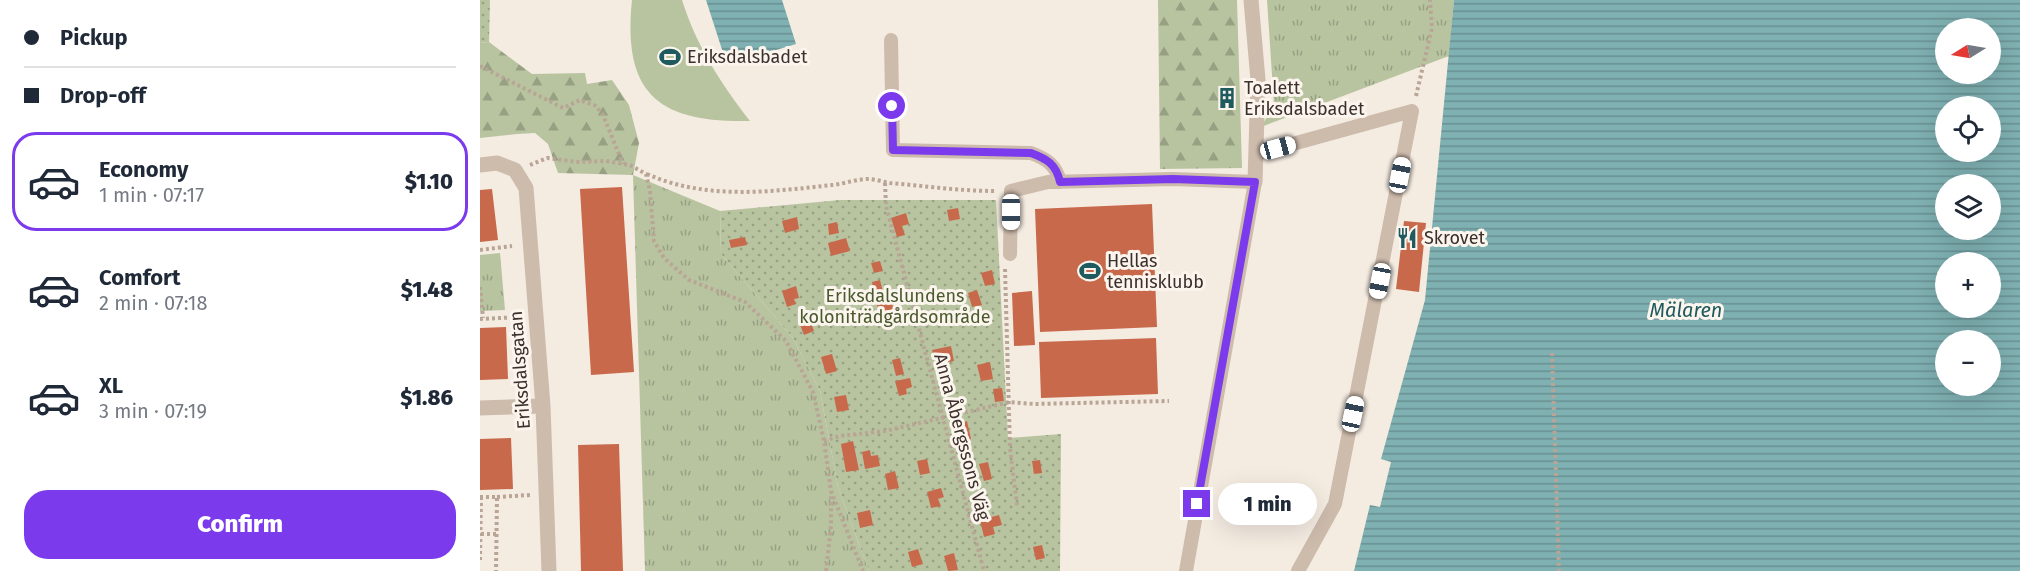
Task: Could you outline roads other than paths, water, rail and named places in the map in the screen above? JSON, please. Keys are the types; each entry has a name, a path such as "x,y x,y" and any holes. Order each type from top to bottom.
{"street":[{"path":"1251,0 1258,80 1255,182"},
{"name":"Eriksdalsgatan","path":"480,165 497,163 515,170 526,188 543,406 549,571"},
{"path":"480,408 543,406"}],"lane":[{"path":"891,40 893,150 1031,153 1046,159 1057,170 1060,182"},
{"path":"1256,154 1412,111 1335,504 1299,571"},
{"path":"1010,254 1011,191 1048,182 1173,179 1255,182 1186,571"}],"water":[{"path":"706,0 782,0 796,44 727,65"},
{"name":"Mälaren","path":"1454,0 2020,0 2020,571 1354,571 1370,505 1380,507 1391,462 1381,459 1425,300"}],"place":[{"name":"Eriksdalsbadet","path":"670,57"},
{"name":"Toalett Eriksdalsbadet","path":"1227,98"},
{"name":"Skrovet","path":"1407,238"},
{"name":"Hellas tennisklubb","path":"1090,271"}],"park label":[{"name":"Eriksdalslundens koloniträdgårdsområde","path":"895,306"}]}
